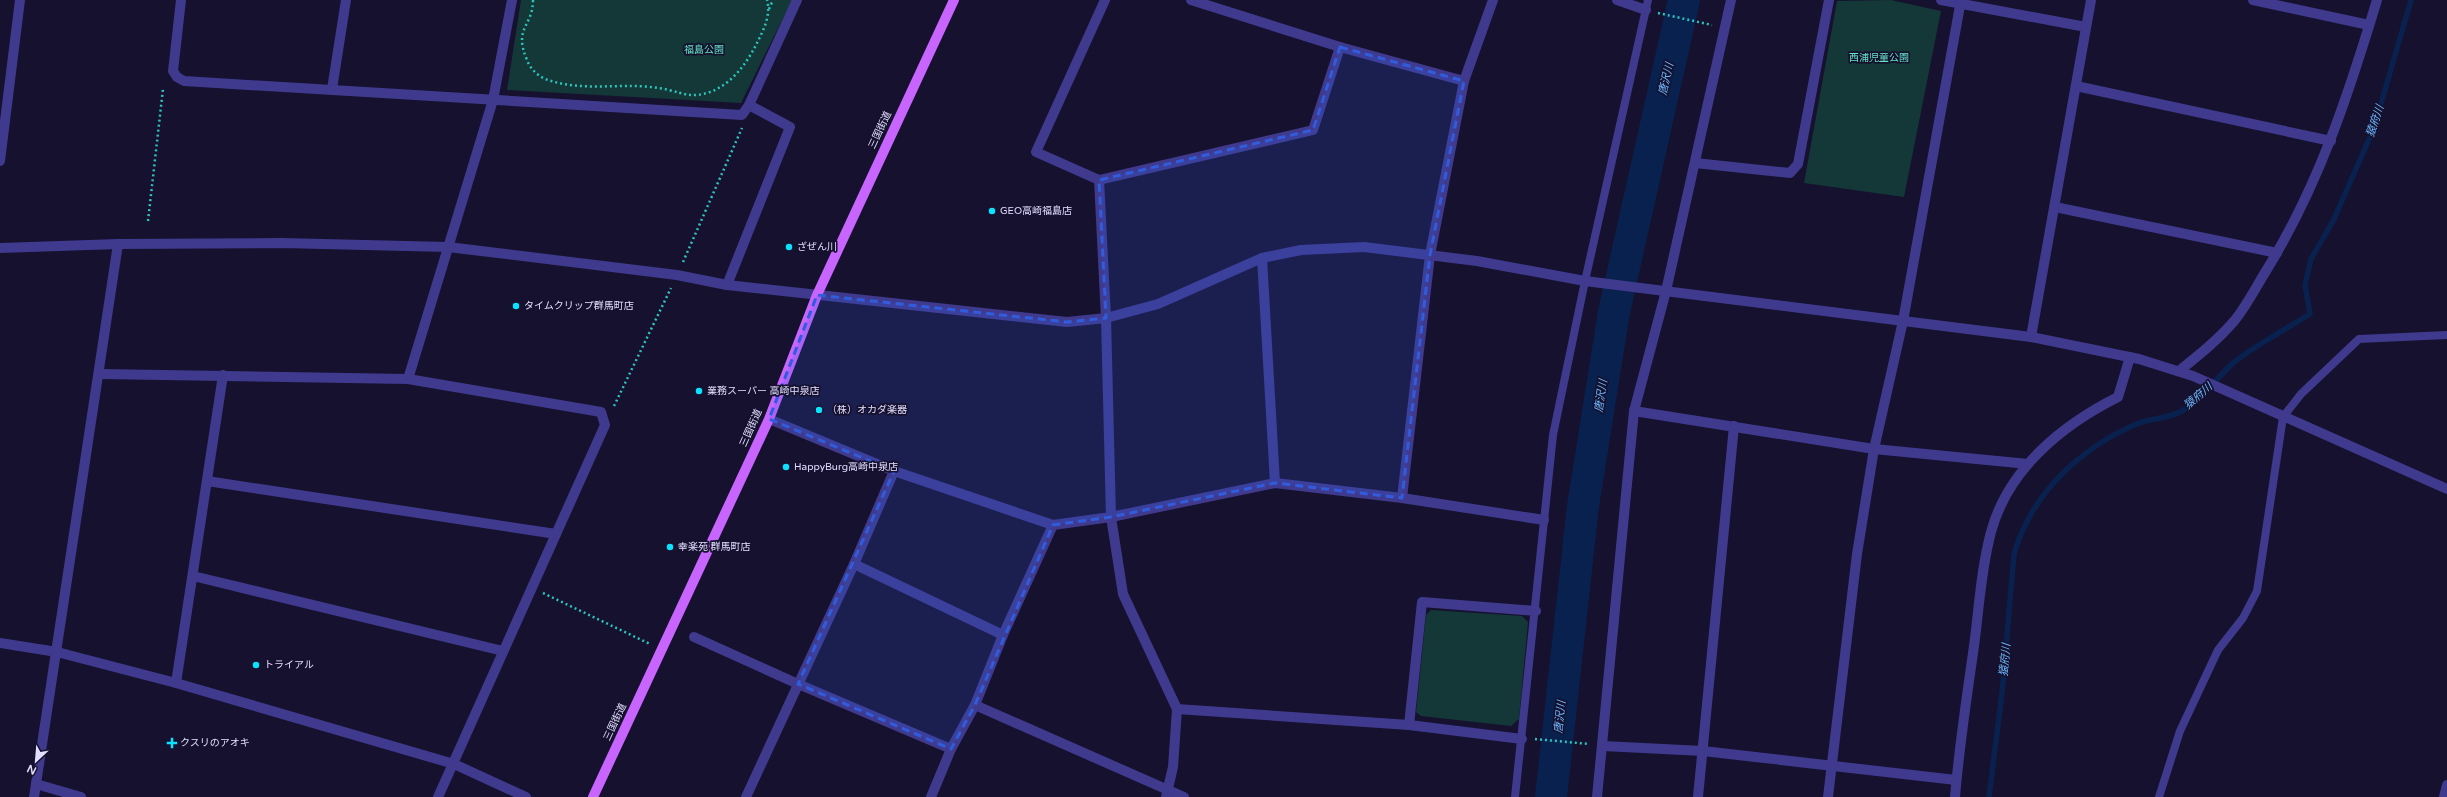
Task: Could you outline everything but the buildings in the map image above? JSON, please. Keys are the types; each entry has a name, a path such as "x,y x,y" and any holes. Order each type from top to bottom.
{"main road":[{"name":"三国街道","path":"594,797 769,419 817,295 954,0"}],"street":[{"path":"0,161 20,0"},
{"path":"181,0 173,71 177,77 184,81 742,114 749,105 797,0"},
{"path":"332,89 346,0"},
{"path":"408,380 493,100 512,0"},
{"path":"1105,0 1036,152 1099,180 1313,130 1340,47"},
{"path":"1191,0 1340,47 1464,81"},
{"path":"1402,498 1430,255 1464,81 1493,0"},
{"path":"1618,0 1647,5"},
{"path":"1597,797 1634,411 1661,291 1695,163 1732,0"},
{"path":"1695,163 1790,173 1798,164 1829,0"},
{"path":"1941,0 1961,2 2086,27"},
{"path":"2031,337 2091,0"},
{"path":"2253,0 2369,25"},
{"path":"2179,371 2212,344 2235,319 2277,253 2316,178 2331,141 2377,0"},
{"path":"1828,797 1857,554 1874,449 1903,321 1961,2"},
{"path":"2076,86 2331,141"},
{"path":"727,285 790,127 749,105"},
{"path":"1099,180 1106,318 1111,517 1123,594 1176,709 1173,767 1168,794"},
{"path":"2055,207 2277,253"},
{"path":"0,248 118,244 282,243 448,247 677,275 727,285 1067,322 1106,318 1158,304 1262,258 1301,250 1364,246 1478,261 1587,282 2031,337 2130,357 2192,376 2447,489"},
{"path":"34,797 100,374 118,244"},
{"path":"1262,258 1275,483"},
{"path":"1955,797 1986,551 1998,511 2028,464 2047,444 2069,425 2118,397 2130,357"},
{"path":"100,374 222,375 408,380 601,412 605,425 438,797"},
{"path":"176,683 222,375"},
{"path":"1634,411 1874,449 2028,464"},
{"path":"769,419 894,471 1053,525 1111,517 1275,483 1402,498 1544,520"},
{"path":"1698,797 1734,426"},
{"path":"746,797 854,564 894,471"},
{"path":"207,481 556,534"},
{"path":"931,797 951,749 975,705 1003,635 1053,525"},
{"path":"854,564 1003,635"},
{"path":"193,576 503,651"},
{"path":"1409,725 1422,602 1536,611"},
{"path":"694,636 798,684 951,749"},
{"path":"0,642 57,652 176,683 454,764 526,797"},
{"path":"975,705 1168,794 1184,797"},
{"path":"1176,709 1409,725 1522,739"},
{"path":"1603,746 1703,751 1956,780"},
{"path":"36,784 81,797"},
{"path":"2444,797 2447,785"}],"lane":[{"path":"1515,797 1536,611 1553,436 1647,5"},
{"path":"2159,797 2180,731 2218,650 2243,618 2257,591 2283,417 2301,394 2359,339 2447,335"}],"path":[{"path":"533,0 533,9 523,28 521,38 527,61 537,74 548,80 575,86 629,86 696,95 710,92 739,72 761,36 769,8 773,0"},
{"path":"767,0 769,8"},
{"path":"1659,13 1712,25"},
{"path":"148,221 163,89"},
{"path":"671,95 672,91"},
{"path":"605,425 677,275 744,124 742,114"},
{"path":"531,588 662,649"},
{"path":"1535,739 1586,744"}],"highlighted area":[{"path":"1340,47 1464,81 1430,255 1402,498 1275,483 1111,517 1053,525 975,705 951,749 798,684 894,471 769,419 817,295 1067,322 1106,318 1099,180 1313,130"}],"green space":[{"name":"福島公園","path":"521,0 792,0 741,103 507,90"},
{"name":"西浦児童公園","path":"1891,0 1941,11 1904,197 1804,183 1837,1"},
{"path":"1431,610 1522,616 1528,622 1519,719 1511,726 1421,716 1416,712 1426,615"}],"waterway":[{"name":"唐沢川","path":"1551,797 1583,506 1614,312 1684,0"},
{"name":"猿府川","path":"1989,797 2002,693 2014,554 2022,532 2046,493 2061,475 2078,459 2097,445 2139,423 2169,416 2185,409 2199,398 2238,359 2310,314 2305,285 2311,259 2334,219 2374,128 2411,0"}],"place":[{"name":"GEO高崎福島店","path":"992,211"},
{"name":"ざぜん川","path":"789,247"},
{"name":"タイムクリップ群馬町店","path":"516,306"},
{"name":"業務スーパー 高崎中泉店","path":"699,391"},
{"name":"（株）オカダ楽器","path":"819,410"},
{"name":"HappyBurg高崎中泉店","path":"786,467"},
{"name":"幸楽苑 群馬町店","path":"670,547"},
{"name":"トライアル","path":"256,665"},
{"name":"クスリのアオキ","path":"172,743"}]}
